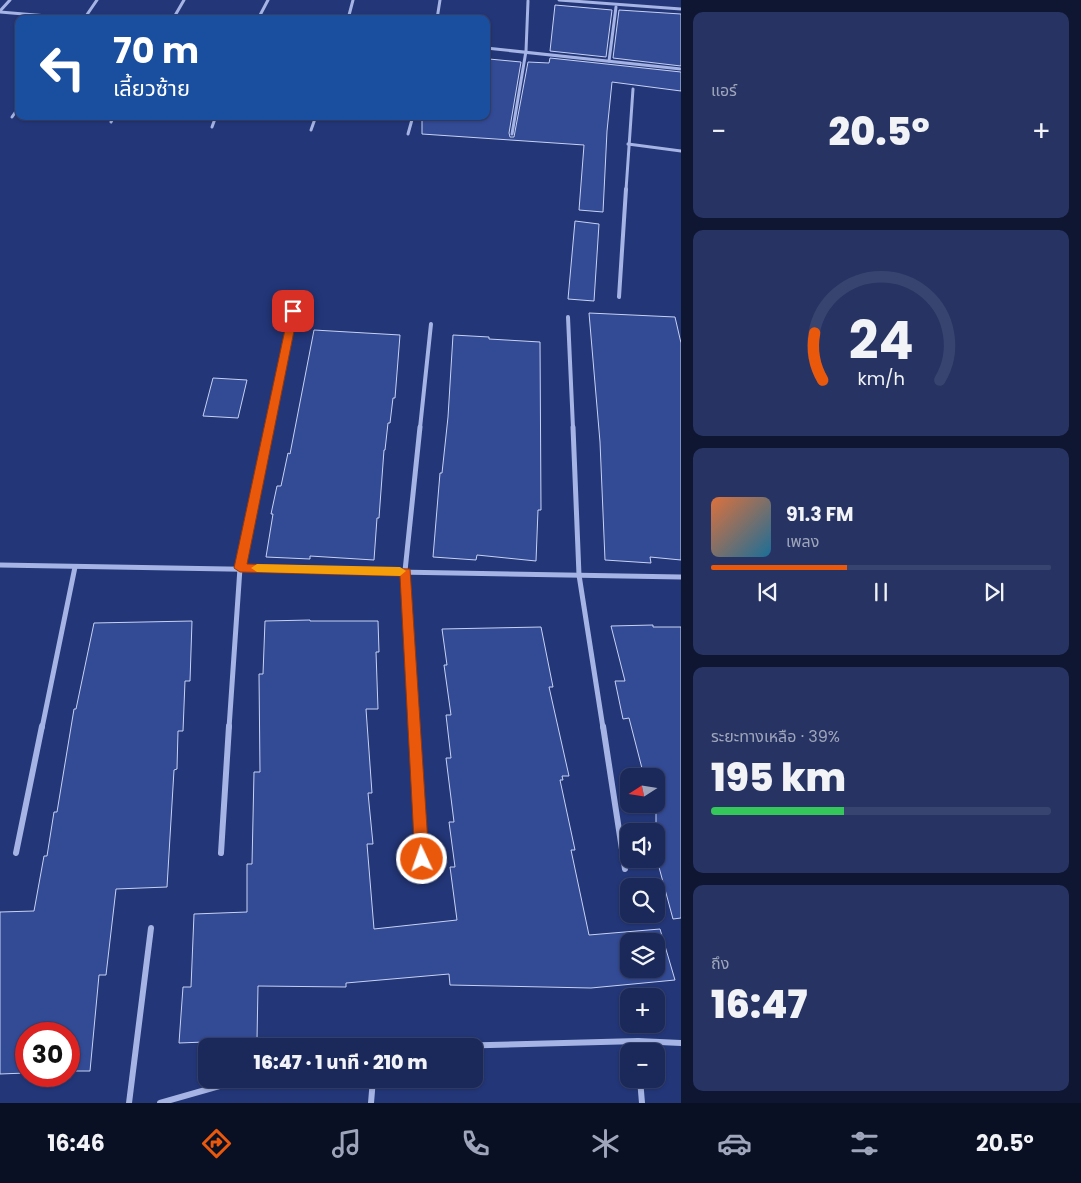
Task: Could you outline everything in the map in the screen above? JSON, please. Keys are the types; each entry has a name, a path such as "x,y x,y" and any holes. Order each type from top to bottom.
{"street":[{"path":"0,11 10,0"},
{"path":"86,15 97,0"},
{"path":"175,15 184,0"},
{"path":"260,15 268,0"},
{"path":"349,15 353,0"},
{"path":"438,15 440,0"},
{"path":"559,0 681,9"},
{"path":"512,134 526,52 528,1"},
{"path":"609,60 616,7"},
{"path":"0,11 42,15"},
{"path":"490,48 681,69"},
{"path":"618,297 633,89"},
{"path":"12,117 15,113"},
{"path":"212,127 215,120"},
{"path":"311,130 315,120"},
{"path":"408,134 412,120"},
{"path":"628,144 681,150"},
{"path":"221,853 240,568 293,311"},
{"path":"568,317 580,575 625,869"},
{"path":"422,859 406,572 430,324"},
{"path":"0,565 681,577"},
{"path":"16,853 75,567"},
{"path":"129,1103 151,928"},
{"path":"483,1045 638,1041 681,1043"},
{"path":"160,1103 212,1088"},
{"path":"371,1103 372,1088"},
{"path":"641,1088 642,1103"}],"building":[{"path":"555,5 612,10 606,57 550,51"},
{"path":"619,10 681,14 681,66 613,58"},
{"path":"550,58 681,72 681,91 612,82 607,131 603,212 579,210 584,145 422,134 422,120 490,120 490,59 521,62 509,133 510,137 514,137 528,62 549,63"},
{"path":"575,221 599,224 594,301 568,299"},
{"path":"589,313 675,317 681,343 681,560 650,557 651,563 605,560 600,442"},
{"path":"314,330 400,335 395,398 393,398 384,450 374,560 310,556 310,559 266,557 273,514 271,514 277,486 281,486 288,453 290,454"},
{"path":"453,335 540,342 541,510 538,510 536,561 477,555 476,560 433,557 440,473 442,473 448,417"},
{"path":"213,378 247,380 238,418 203,416"},
{"path":"192,621 190,681 185,681 183,731 178,731 177,769 174,770 167,887 116,889 106,975 99,975 90,1071 80,1071 80,1022 15,1022 15,1073 0,1074 0,912 34,911 44,856 47,856 54,812 57,812 74,709 76,709 94,623"},
{"path":"265,621 378,621 379,652 376,652 378,709 366,709 372,793 368,793 373,844 367,844 374,929 457,920 450,867 455,867 449,822 454,822 446,758 451,758 446,715 451,715 444,665 447,665 442,629 541,627 553,687 549,687 569,776 562,776 563,780 560,780 575,850 571,850 589,935 660,929 661,933 620,933 620,978 665,978 665,946 675,980 591,988 450,985 449,974 346,983 346,987 258,986 257,1038 198,1038 198,1042 179,1043 183,987 191,987 194,914 247,912 247,864 252,864 254,772 260,772 259,674 263,674"},
{"path":"653,625 653,627 681,627 681,918 673,919 665,889 665,878 662,878 659,868 665,868 665,823 656,823 656,813 665,813 665,768 642,768 629,718 623,719 615,681 625,681 611,626"}],"slow traffic":[{"path":"257,568 400,571"}],"route":[{"path":"293,311 240,568 406,572 422,859"}]}
